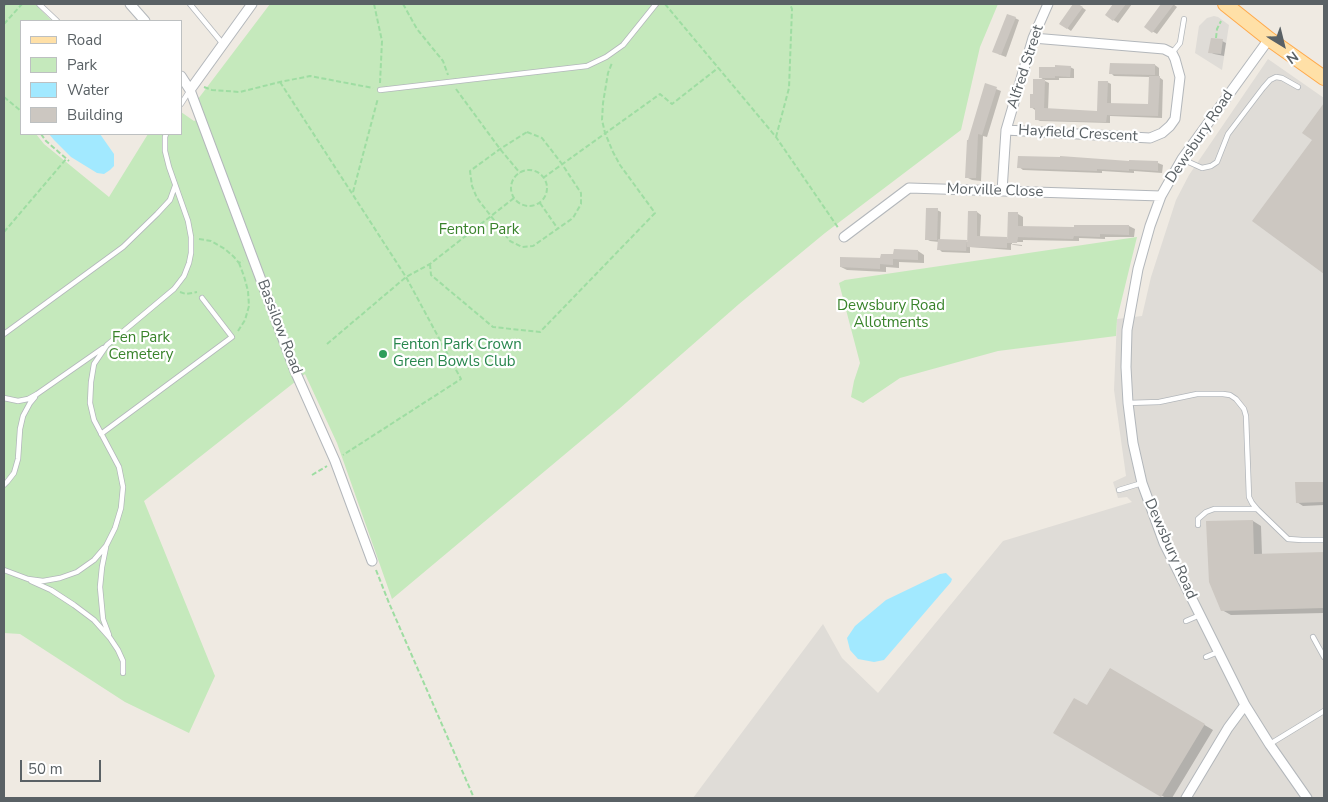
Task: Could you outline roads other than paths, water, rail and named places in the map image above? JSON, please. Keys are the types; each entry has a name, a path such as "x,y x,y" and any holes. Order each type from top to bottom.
{"main road":[{"path":"1225,4 1269,39 1324,78"}],"street":[{"path":"130,4 140,20"},
{"path":"193,86 252,4"},
{"name":"Alfred Street","path":"1002,190 1006,130 1033,38 1048,4"},
{"path":"1033,38 1164,49 1172,53"},
{"name":"Dewsbury Road","path":"1269,39 1182,159 1161,196 1138,269 1127,330 1126,368 1133,444 1142,483 1164,543 1245,705 1307,798"},
{"name":"Hayfield Crescent","path":"1006,130 1150,138 1162,133 1170,126 1174,119 1180,77 1172,53"},
{"name":"Bassilow Road","path":"182,77 193,86 252,257 295,371 335,461 372,561"},
{"name":"Morville Close","path":"844,237 909,188 1161,196"},
{"path":"1186,798 1228,728 1245,705"}],"lane":[{"path":"39,4 56,20"},
{"path":"190,4 223,44"},
{"path":"380,90 587,66 606,57 623,45 656,4"},
{"path":"1172,53 1180,43 1184,19"},
{"path":"1182,159 1202,168 1211,166 1216,162 1228,134 1270,80 1276,77 1282,78 1298,87"},
{"path":"182,102 193,86"},
{"path":"4,398 18,401 28,399 37,394 107,345 174,289 184,276 191,253 191,237 188,220 165,151 166,135"},
{"path":"4,334 123,246 170,200 175,185"},
{"path":"101,434 232,337 202,298"},
{"path":"28,579 60,578 77,572 94,560 106,546 115,528 121,508 123,487 119,468 112,451 94,420 90,403 94,364 107,345"},
{"path":"4,485 14,473 18,459 20,429 30,403 37,394"},
{"path":"1128,403 1159,402 1197,394 1224,394 1236,399 1244,409 1246,416 1249,496 1257,509 1288,539 1324,540"},
{"path":"1119,490 1142,483"},
{"path":"1198,525 1198,519 1206,512 1214,509 1257,509"},
{"path":"106,546 100,587 103,620 110,638"},
{"path":"4,571 28,579 51,590 94,620 118,650 123,661 123,673"},
{"path":"1186,621 1200,615"},
{"path":"1313,637 1324,657"},
{"path":"1206,657 1218,652"},
{"path":"1270,745 1324,711"}],"water":[{"path":"50,135 101,135 114,154 114,166 104,174 97,173 71,157"},
{"path":"946,573 952,579 951,582 884,660 874,662 858,659 850,650 847,638 855,626 886,600 940,574"}],"place":[{"name":"Fenton Park Crown Green Bowls Club","path":"383,354"}],"park label":[{"name":"Fenton Park","path":"479,230"},
{"name":"Dewsbury Road Allotments","path":"891,314"},
{"name":"Fen Park Cemetery","path":"141,346"}]}
